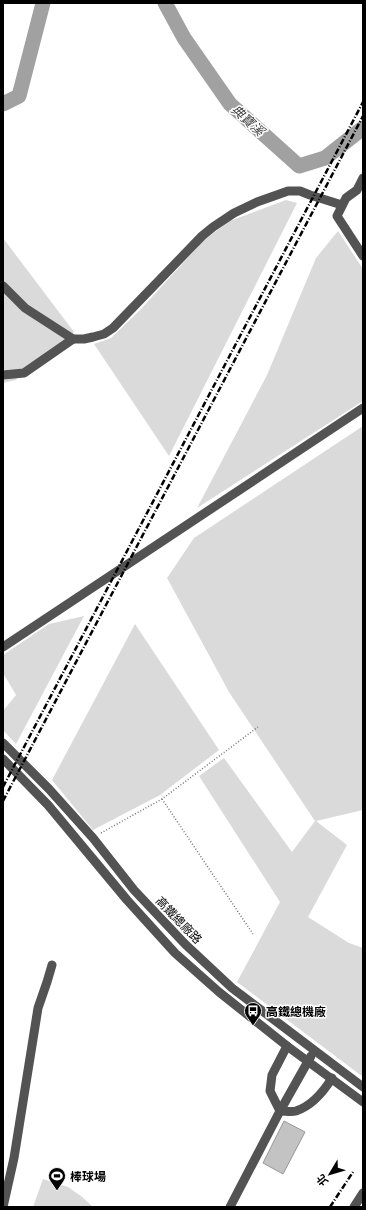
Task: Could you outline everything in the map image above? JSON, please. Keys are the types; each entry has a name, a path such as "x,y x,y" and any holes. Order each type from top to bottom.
{"street":[{"path":"363,178 357,190 346,198 337,216 363,256"},
{"path":"3,286 25,308 73,339 93,337 104,334 113,328 202,236 234,213 257,202 288,191 300,191 310,196 342,205"},
{"path":"3,375 24,373 73,339"},
{"path":"3,647 363,408"},
{"name":"高鐵總廠路","path":"3,743 93,838 134,890 185,944 232,988 363,1087"},
{"name":"高鐵總廠路","path":"3,759 48,805 127,900 175,953 219,992 287,1046 363,1102"},
{"path":"3,1207 14,1158 38,1008 52,965"},
{"path":"280,1111 270,1090 272,1075 287,1046"},
{"path":"230,1207 280,1111 314,1051"},
{"path":"280,1111 296,1111 309,1104 326,1087 332,1078"},
{"path":"354,1207 363,1193"}],"path":[{"path":"93,838 162,799 258,727"},
{"path":"162,799 253,934"}],"shaded area":[{"path":"286,200 297,203 169,456 94,344 111,338 141,309 204,240 230,221"},
{"path":"338,231 363,269 363,401 197,508 267,375 316,258"},
{"path":"3,238 74,332 66,340 24,369 16,380 3,383"},
{"path":"363,426 363,810 316,821 347,845 308,917 349,943 363,948 363,1077 237,982 280,902 199,776 224,758 292,852 315,821 229,692 167,578 194,538"},
{"path":"84,616 16,744 3,730 3,711 16,695 3,673 3,655 49,624"},
{"path":"135,624 219,750 160,795 93,830 52,780"},
{"name":"棒球場","path":"43,1179 68,1187 93,1207 33,1207"}],"building":[{"path":"284,1121 305,1132 283,1174 263,1163"}],"waterway":[{"name":"典寶溪","path":"3,104 19,96 43,3"},
{"name":"典寶溪","path":"165,3 184,38 230,104 299,166 325,158 363,128"}],"railway":[{"path":"3,787 363,102"},
{"path":"3,801 363,116"},
{"path":"330,1207 353,1172"}],"place":[{"name":"高鐵總機廠","path":"253,1026"},
{"name":"棒球場","path":"57,1191"}]}
